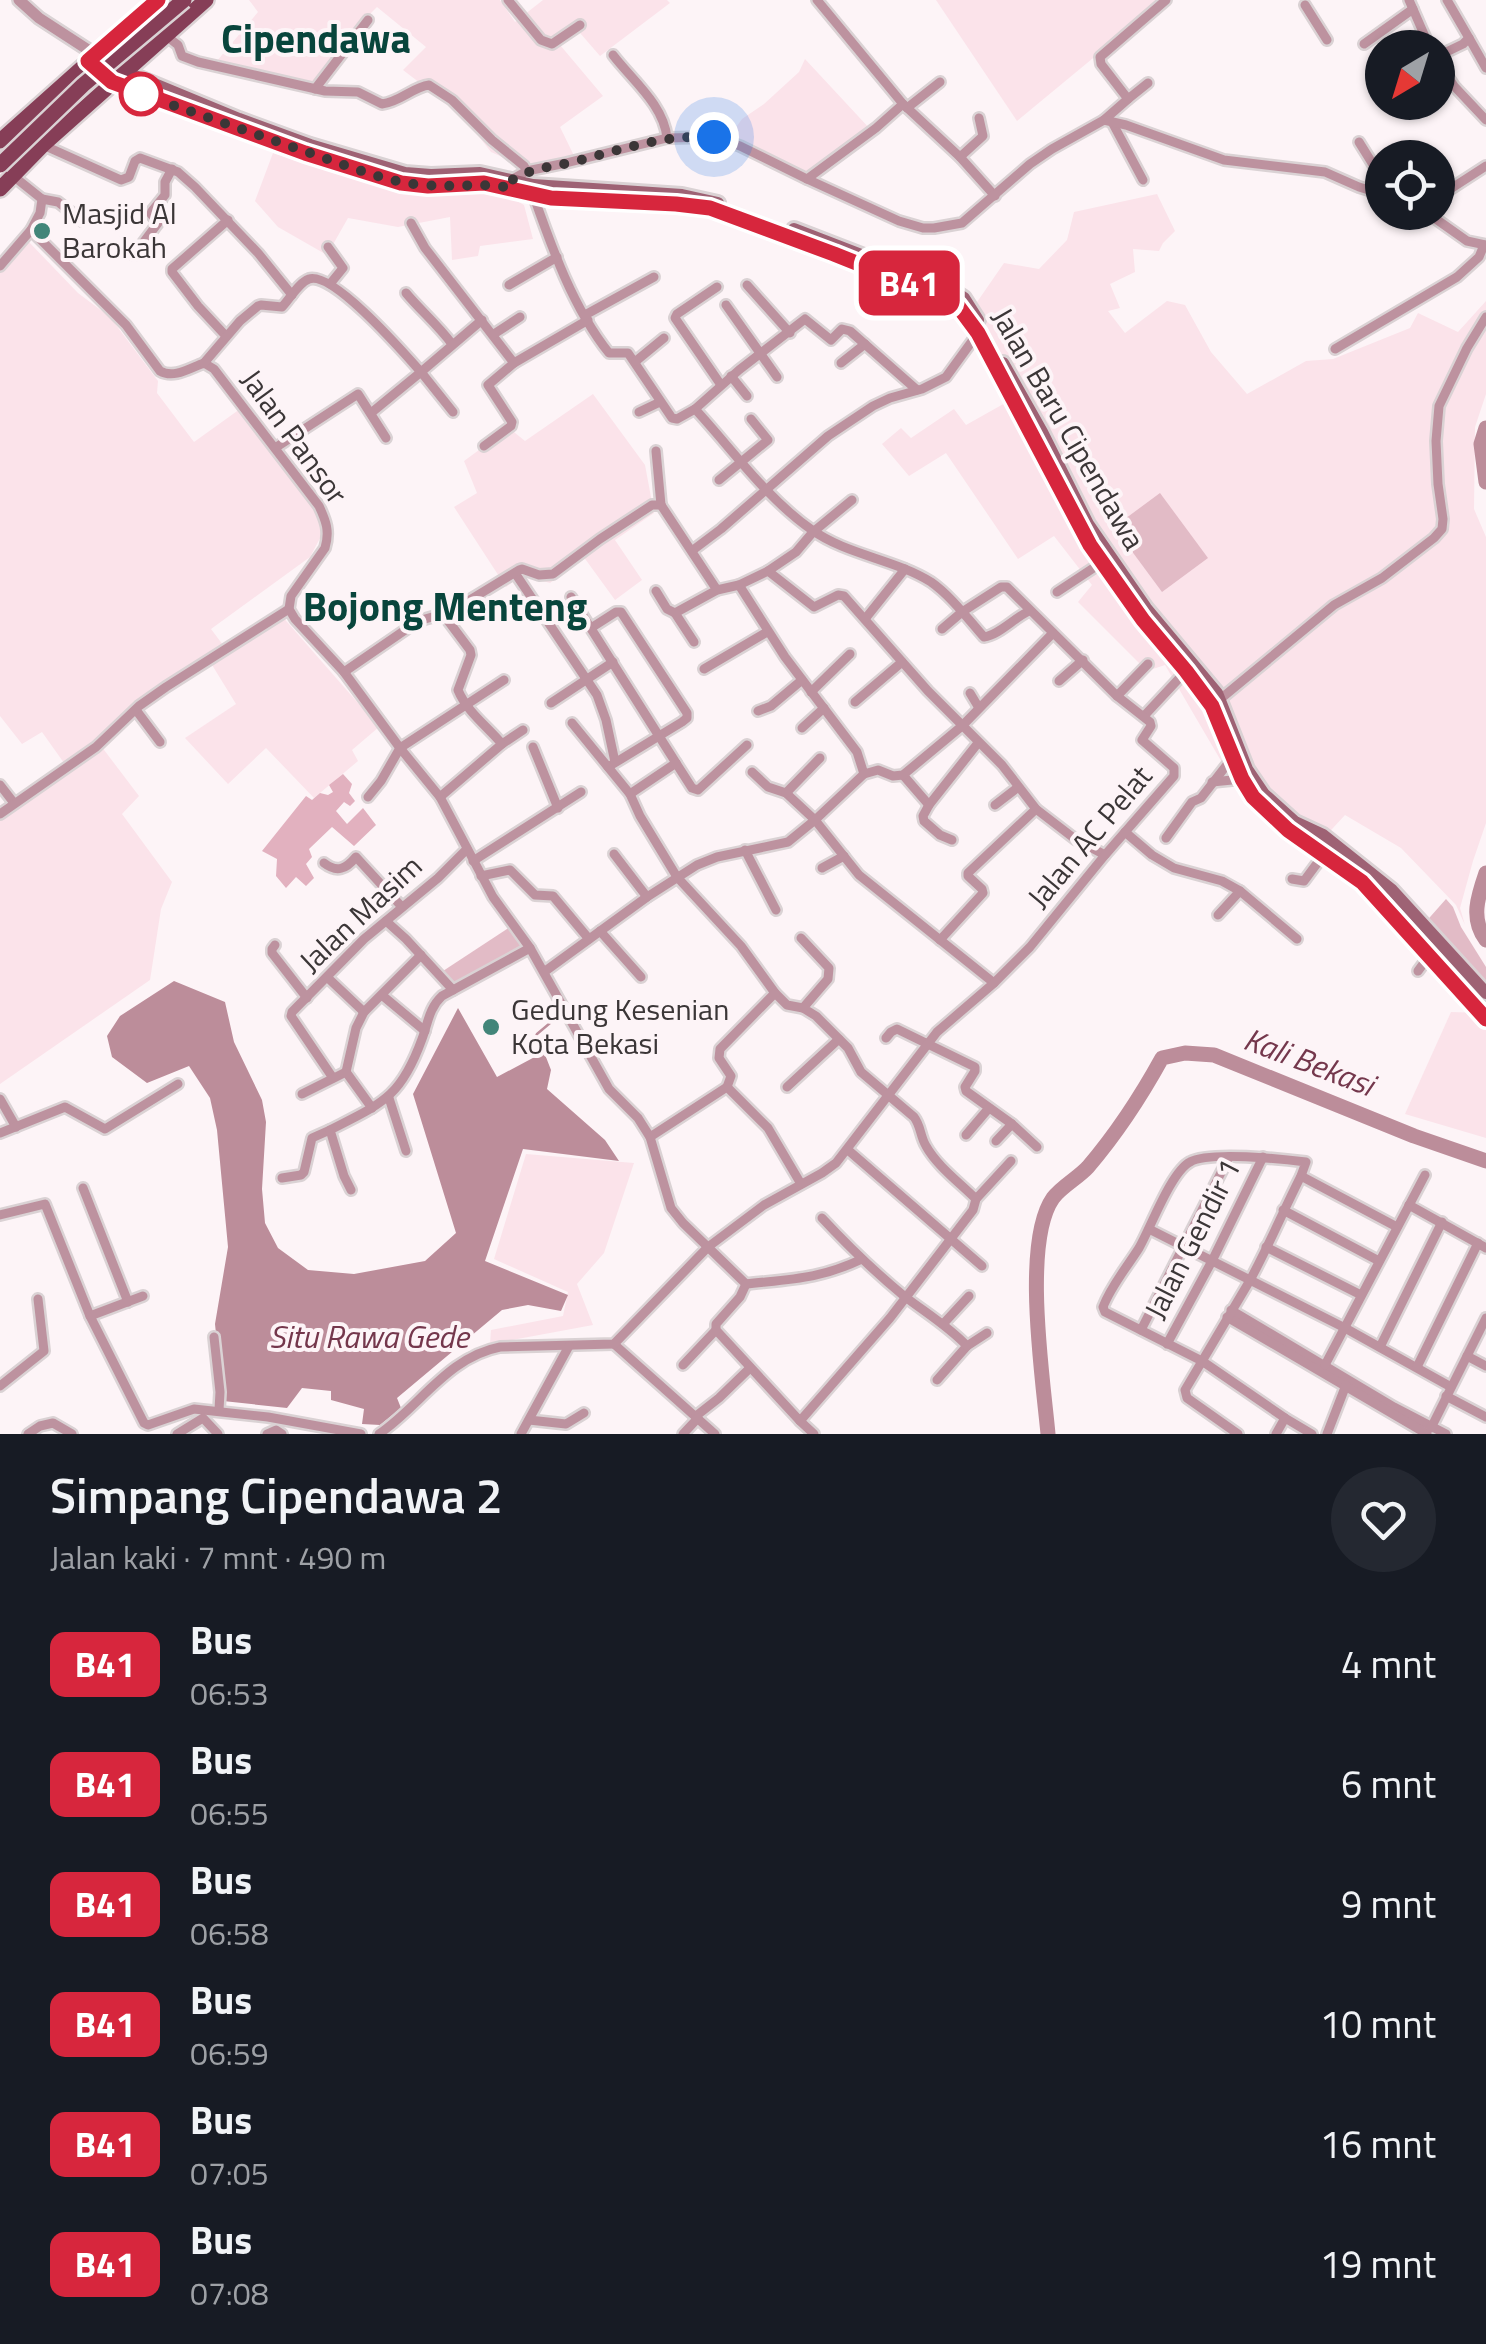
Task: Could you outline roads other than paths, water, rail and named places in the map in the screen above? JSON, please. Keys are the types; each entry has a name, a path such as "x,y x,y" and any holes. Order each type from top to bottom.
{"main road":[{"path":"4,169 157,0"},
{"path":"0,150 82,73 170,0"},
{"path":"0,189 4,169 69,98 184,0"},
{"path":"4,169 43,145 102,65 165,34 206,0"},
{"path":"0,140 156,24 181,21"},
{"name":"Jalan Baru Cipendawa","path":"102,65 238,124 401,183 533,184 708,200 952,290 964,298 1029,407 1109,567 1189,657 1264,794 1295,822 1323,835 1392,890 1486,993"},
{"name":"Jalan Baru Cipendawa","path":"512,184 533,194 570,199 676,204 741,214"},
{"name":"Jalan Baru Cipendawa","path":"866,261 958,306 978,333 1080,527 1143,620 1216,703 1233,758 1253,797 1269,814 1362,882 1486,1019"},
{"path":"1412,937 1423,925"}],"street":[{"path":"20,0 102,65"},
{"path":"508,0 546,44 580,25"},
{"path":"816,0 905,106 995,196"},
{"path":"1128,98 1101,64 1100,57 1166,0"},
{"path":"1447,0 1486,68"},
{"path":"1305,2 1327,40"},
{"path":"1364,44 1411,5 1422,30"},
{"path":"315,89 368,20"},
{"path":"165,34 182,56 198,62 315,89 358,92 378,103 387,104 429,85 452,100 527,171"},
{"path":"1455,49 1468,38"},
{"path":"613,55 656,107 666,126 667,138"},
{"path":"807,180 940,82"},
{"path":"512,184 527,171 667,138 706,136 724,140 899,221 922,228 944,227 962,223 1052,149 1108,121 1128,98 1148,84"},
{"path":"1455,87 1485,117"},
{"path":"960,157 983,136 979,118"},
{"path":"1108,121 1143,180"},
{"path":"1108,121 1224,160 1325,172 1365,189"},
{"path":"1359,142 1365,152"},
{"path":"43,145 121,180 129,177 137,159 172,169 228,220 292,295"},
{"path":"1455,186 1485,168"},
{"path":"4,169 42,200 58,202 82,221"},
{"path":"134,255 157,225 152,211 165,195 165,182 172,169"},
{"path":"533,194 556,256 586,318 609,353 626,352 636,361 674,419 694,409 801,320 805,319 831,340"},
{"path":"0,266 30,230 42,200"},
{"path":"226,336 172,269 228,220"},
{"path":"411,224 514,363"},
{"name":"Jalan Pansor","path":"30,230 126,325 160,372 173,375 204,363 214,369 319,506 328,528 325,548 291,596 289,609"},
{"path":"1335,349 1457,277 1480,257 1485,245 1467,241 1451,230"},
{"path":"328,248 342,268 330,284"},
{"path":"509,285 556,256"},
{"path":"484,446 512,423 488,385 514,363 654,277"},
{"path":"204,363 258,306 282,306 307,280 318,278 364,312 453,412"},
{"path":"748,285 790,332"},
{"path":"717,286 675,318 721,385"},
{"path":"406,293 452,344"},
{"path":"726,305 776,376"},
{"path":"1216,703 1334,605 1382,578 1442,529 1436,440 1439,406 1486,317"},
{"path":"494,334 520,318"},
{"path":"372,412 482,320"},
{"path":"821,351 846,329 917,390"},
{"path":"692,550 858,415 890,398 946,378 978,333"},
{"path":"636,361 664,338"},
{"path":"841,363 865,344"},
{"path":"731,376 747,396"},
{"path":"274,448 354,394 361,396 386,438"},
{"path":"639,412 660,402"},
{"path":"694,409 767,489 814,532 930,582 986,638 1029,611"},
{"path":"719,480 768,440 751,419"},
{"path":"656,452 661,505 718,590"},
{"path":"675,612 768,571 803,546 852,500"},
{"path":"344,672 411,626 443,614 522,569 553,574 652,505 661,505"},
{"path":"1057,592 1109,567"},
{"path":"864,619 905,569"},
{"path":"768,571 814,608 844,596 1036,808 1075,839 1105,855"},
{"path":"515,573 603,707 611,764"},
{"path":"739,586 767,632 858,752 864,774"},
{"name":"Jalan AC Pelat","path":"614,1344 708,1247 756,1211 830,1168 848,1150 927,1045 1043,933 1176,773 1142,740 1151,724 1144,716 1118,696 1004,586 962,612"},
{"path":"656,591 694,642"},
{"path":"570,597 692,788 698,790 747,745"},
{"path":"0,814 96,747 166,687 289,609 362,692 440,798 502,914 530,948 609,1089 638,1118 650,1137 670,1208 746,1284"},
{"path":"590,628 616,612 623,614 687,714 682,722 611,764"},
{"path":"942,628 962,612"},
{"path":"443,614 472,655 458,690 466,706 502,744"},
{"path":"704,669 767,632"},
{"path":"544,972 708,860 788,842 864,774 878,770 893,776 904,775 962,726 1053,633"},
{"path":"811,692 850,654"},
{"path":"1059,682 1083,660"},
{"path":"551,703 613,662"},
{"path":"855,702 902,662"},
{"path":"1118,696 1148,664"},
{"path":"1144,716 1186,671"},
{"path":"368,797 400,748 504,680"},
{"path":"758,711 802,680"},
{"path":"970,693 979,708"},
{"path":"802,728 824,708"},
{"path":"136,710 160,742"},
{"path":"572,723 611,764 677,878 741,946 787,1006 803,1008 816,1016 848,1048 861,1072 919,1122 923,1140 932,1154 976,1200"},
{"path":"440,798 523,730"},
{"path":"952,840 924,821 929,805 978,742"},
{"path":"533,747 558,808"},
{"path":"786,793 820,758"},
{"path":"1166,838 1192,802 1200,798 1233,758"},
{"path":"630,794 676,763"},
{"path":"752,772 768,787 786,793 859,874 994,983"},
{"path":"904,775 929,805"},
{"path":"1212,782 1242,779"},
{"path":"0,786 14,803"},
{"path":"994,804 1018,788"},
{"path":"473,861 581,792"},
{"path":"940,940 983,893 968,872 1036,808"},
{"path":"1125,832 1174,868 1240,891 1297,939"},
{"name":"Jalan Masim","path":"333,1078 291,1016 294,1008 364,939 467,849"},
{"path":"745,850 776,910"},
{"path":"614,854 648,898"},
{"path":"1292,879 1304,881 1324,854"},
{"path":"822,868 844,856"},
{"path":"324,863 338,870 356,857 402,908"},
{"path":"481,876 510,870 535,894 554,896 589,939"},
{"path":"1218,915 1240,891"},
{"path":"386,921 452,990"},
{"path":"600,931 640,978"},
{"path":"801,938 830,974 803,1008"},
{"path":"275,945 272,953 307,998"},
{"path":"282,1178 304,1172 312,1138 389,1098 408,1073 432,1008 442,996 530,948"},
{"path":"372,1108 346,1072 356,1028 364,1012 421,955"},
{"path":"1418,972 1429,956"},
{"path":"328,978 364,1012"},
{"path":"650,1137 727,1087 731,1076 719,1058 720,1049 775,993"},
{"path":"383,996 425,1031"},
{"path":"886,1038 897,1029 976,1068 966,1089 971,1096 1012,1124 1036,1147"},
{"path":"786,1087 839,1038"},
{"path":"302,1094 346,1072"},
{"path":"0,1134 67,1107 105,1129 178,1084"},
{"path":"727,1087 768,1128 801,1184"},
{"path":"389,1098 406,1151"},
{"path":"0,1099 16,1126"},
{"path":"966,1135 989,1108"},
{"path":"996,1142 1012,1124"},
{"path":"330,1130 351,1190"},
{"path":"848,1150 982,1266"},
{"path":"1141,1330 1229,1157"},
{"path":"1238,1434 1184,1394 1202,1361 1229,1313 1249,1281 1306,1162 1264,1157 1197,1158 1186,1163 1168,1190 1102,1308 1202,1361 1312,1434"},
{"name":"Jalan Gendir 1","path":"1167,1344 1264,1157"},
{"path":"800,1421 878,1333 973,1210 976,1200 1011,1161"},
{"path":"1328,1370 1360,1295 1425,1175"},
{"path":"1301,1176 1397,1226"},
{"path":"83,1188 128,1302"},
{"path":"0,1216 45,1204 90,1316 144,1423 152,1424 194,1409 219,1410 360,1434"},
{"path":"1409,1205 1482,1246 1417,1367"},
{"path":"1283,1210 1379,1261"},
{"path":"822,1218 862,1260 968,1346"},
{"path":"1380,1347 1442,1222"},
{"path":"1149,1229 1417,1367 1486,1418"},
{"path":"1266,1247 1360,1295"},
{"path":"746,1284 814,1277 862,1260"},
{"path":"746,1284 716,1324 716,1330 814,1434"},
{"path":"90,1316 143,1296"},
{"path":"944,1324 969,1296"},
{"path":"0,1386 42,1355 38,1299"},
{"path":"1229,1313 1428,1432 1446,1434"},
{"path":"1428,1432 1486,1318"},
{"path":"684,1365 716,1330"},
{"path":"937,1380 968,1346 987,1333"},
{"path":"214,1336 219,1410"},
{"path":"379,1434 452,1370 482,1350 614,1344 716,1434"},
{"path":"521,1434 569,1346"},
{"path":"1467,1356 1486,1366"},
{"path":"683,1434 750,1368"},
{"path":"1327,1434 1347,1383"},
{"path":"529,1420 566,1424 584,1413"},
{"path":"177,1434 203,1418 218,1434"},
{"path":"1276,1434 1285,1418"},
{"path":"28,1434 46,1424 72,1434"},
{"path":"268,1433 276,1430 282,1434"}],"water":[{"name":"Situ Rawa Gede","path":"174,981 225,1002 234,1042 262,1100 266,1122 262,1189 265,1223 278,1248 308,1270 354,1274 425,1261 456,1233 413,1094 458,1008 497,1077 544,1052 551,1070 547,1089 605,1140 619,1161 523,1149 485,1261 568,1295 561,1311 528,1305 502,1310 397,1398 401,1408 380,1425 362,1424 364,1409 331,1400 331,1391 302,1388 287,1408 223,1401 215,1324 228,1247 217,1130 210,1098 189,1066 147,1083 112,1057 107,1036 120,1016"}],"waterway":[{"name":"Kali Bekasi","path":"1486,428 1481,444 1486,482"},
{"name":"Kali Bekasi","path":"1486,873 1477,916 1486,940"},
{"path":"536,1056 532,1046 537,1034 562,1013"},
{"name":"Kali Bekasi","path":"1048,1434 1036,1278 1044,1219 1053,1198 1088,1167 1109,1141 1162,1058 1185,1053 1214,1055 1486,1161"}],"place":[{"name":"Masjid Al Barokah","path":"42,231"},
{"name":"Gedung Kesenian Kota Bekasi","path":"491,1027"}],"district":[{"name":"Cipendawa","path":"316,39"},
{"name":"Bojong Menteng","path":"445,607"}]}
